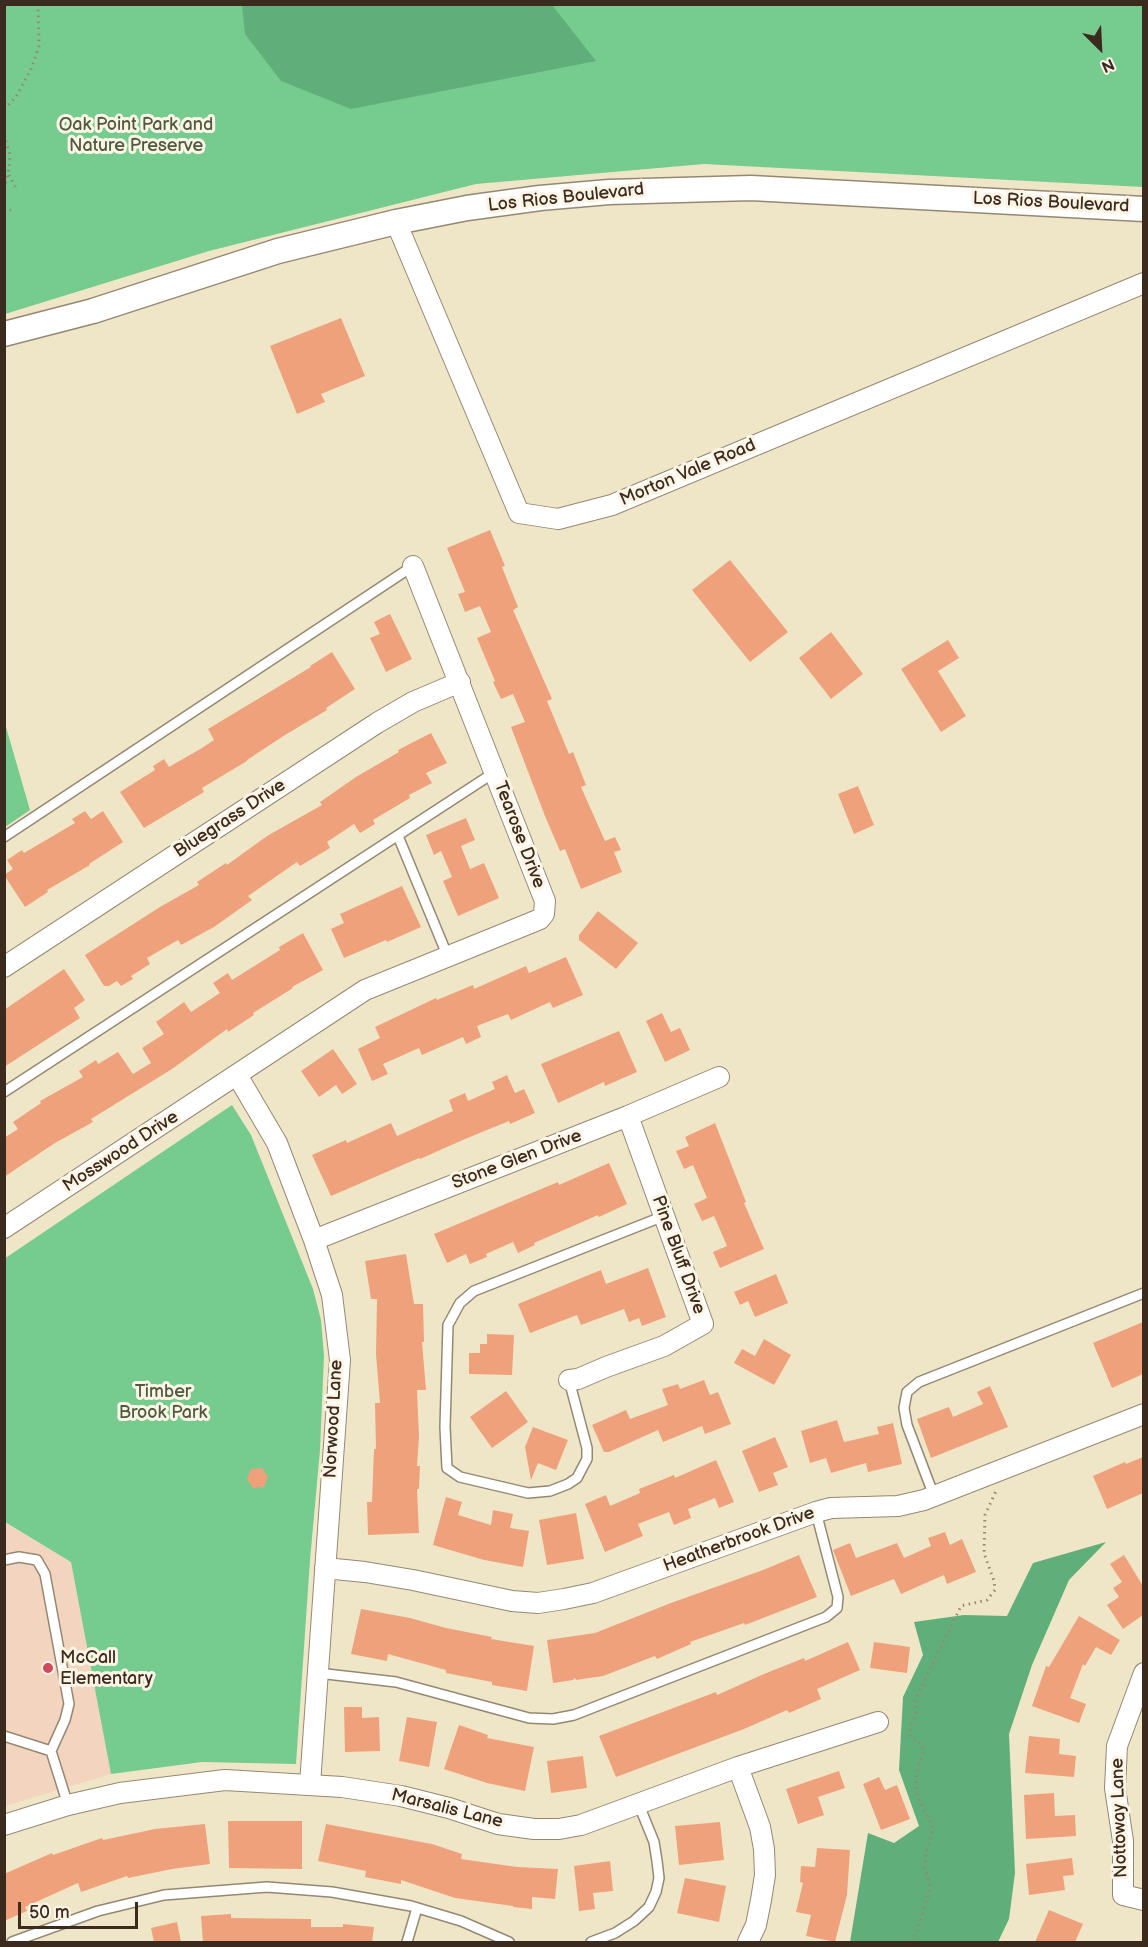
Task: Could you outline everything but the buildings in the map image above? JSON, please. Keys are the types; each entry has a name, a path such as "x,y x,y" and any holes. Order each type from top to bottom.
{"street":[{"name":"Los Rios Boulevard","path":"4,334 93,311 278,251 396,222 467,208 540,198 609,192 751,188 1143,209"},
{"name":"Morton Vale Road","path":"396,222 519,513 558,519 612,505 1143,283"},
{"name":"Tearose Drive","path":"237,1075 365,990 540,919 546,908 413,566"},
{"name":"Bluegrass Drive","path":"4,967 377,723 413,702 460,682"},
{"name":"Mosswood Drive","path":"4,1228 237,1075"},
{"name":"Norwood Lane","path":"237,1075 277,1143 314,1240 332,1295 340,1360 310,1784"},
{"name":"Stone Glen Drive","path":"314,1240 628,1116 719,1077"},
{"name":"Pine Bluff Drive","path":"569,1380 578,1379 664,1346 703,1324 628,1116"},
{"name":"Heatherbrook Drive","path":"325,1568 413,1580 512,1601 538,1603 593,1593 816,1512 831,1508 898,1506 934,1496 1143,1414"},
{"name":"Nottoway Lane","path":"1143,1673 1117,1746 1115,1788 1123,1842 1123,1895 1143,1900"},
{"name":"Marsalis Lane","path":"4,1825 68,1804 120,1794 225,1780 342,1786 401,1796 498,1824 534,1829 559,1828 580,1825 738,1767 878,1722"},
{"path":"738,1767 760,1827 764,1849 765,1875 761,1900 756,1925 748,1942"}],"lane":[{"path":"4,837 413,566"},
{"path":"4,1092 495,772"},
{"path":"398,836 448,957"},
{"path":"569,1380 587,1459 577,1478 550,1491 528,1492 460,1477 447,1468 445,1427 448,1325 460,1303 474,1291 664,1216"},
{"path":"934,1496 907,1425 904,1408 907,1392 919,1382 1143,1293"},
{"path":"317,1673 396,1683 529,1718 553,1719 574,1715 826,1617 837,1608 838,1597 816,1512"},
{"path":"4,1560 19,1557 37,1560 45,1574 69,1704 65,1720 51,1751 68,1804"},
{"path":"4,1736 29,1742 51,1751"},
{"path":"591,1942 615,1933 634,1921 649,1907 656,1892 659,1878 654,1842 639,1805"},
{"path":"12,1942 98,1911 164,1895 218,1889 267,1887 332,1892 417,1908 461,1921 509,1942"},
{"path":"406,1942 417,1908"}],"path":[{"path":"4,109 16,97 32,67 39,46 38,4"},
{"path":"4,135 10,155 9,174 4,189"},
{"path":"9,174 17,190"},
{"path":"4,212 11,210"},
{"path":"911,1942 916,1934 929,1893 930,1884 925,1868 926,1853 933,1828 917,1795 916,1774 924,1751 922,1745 910,1736 916,1711 915,1701 961,1606 987,1600 995,1590 984,1553 985,1515 999,1486"}],"shaded area":[{"name":"McCall Elementary","path":"4,1522 71,1562 111,1774 5,1806"}],"green space":[{"name":"Oak Point Park and Nature Preserve","path":"5,5 1143,5 1143,187 704,164 476,184 209,251 5,314"},
{"path":"242,5 552,5 596,61 351,109 281,81 245,34"},
{"path":"4,720 30,810 5,827 4,827"},
{"name":"Timber Brook Park","path":"232,1105 251,1135 313,1289 321,1320 324,1356 320,1450 296,1764 202,1762 111,1774 71,1562 5,1522 4,1259"},
{"path":"1106,1542 1069,1580 1032,1665 1009,1734 1015,1873 1009,1919 998,1942 850,1942 868,1833 894,1843 919,1826 899,1770 903,1697 923,1655 914,1622 964,1615 1007,1616 1033,1563"}],"place":[{"name":"McCall Elementary","path":"48,1668"}]}
